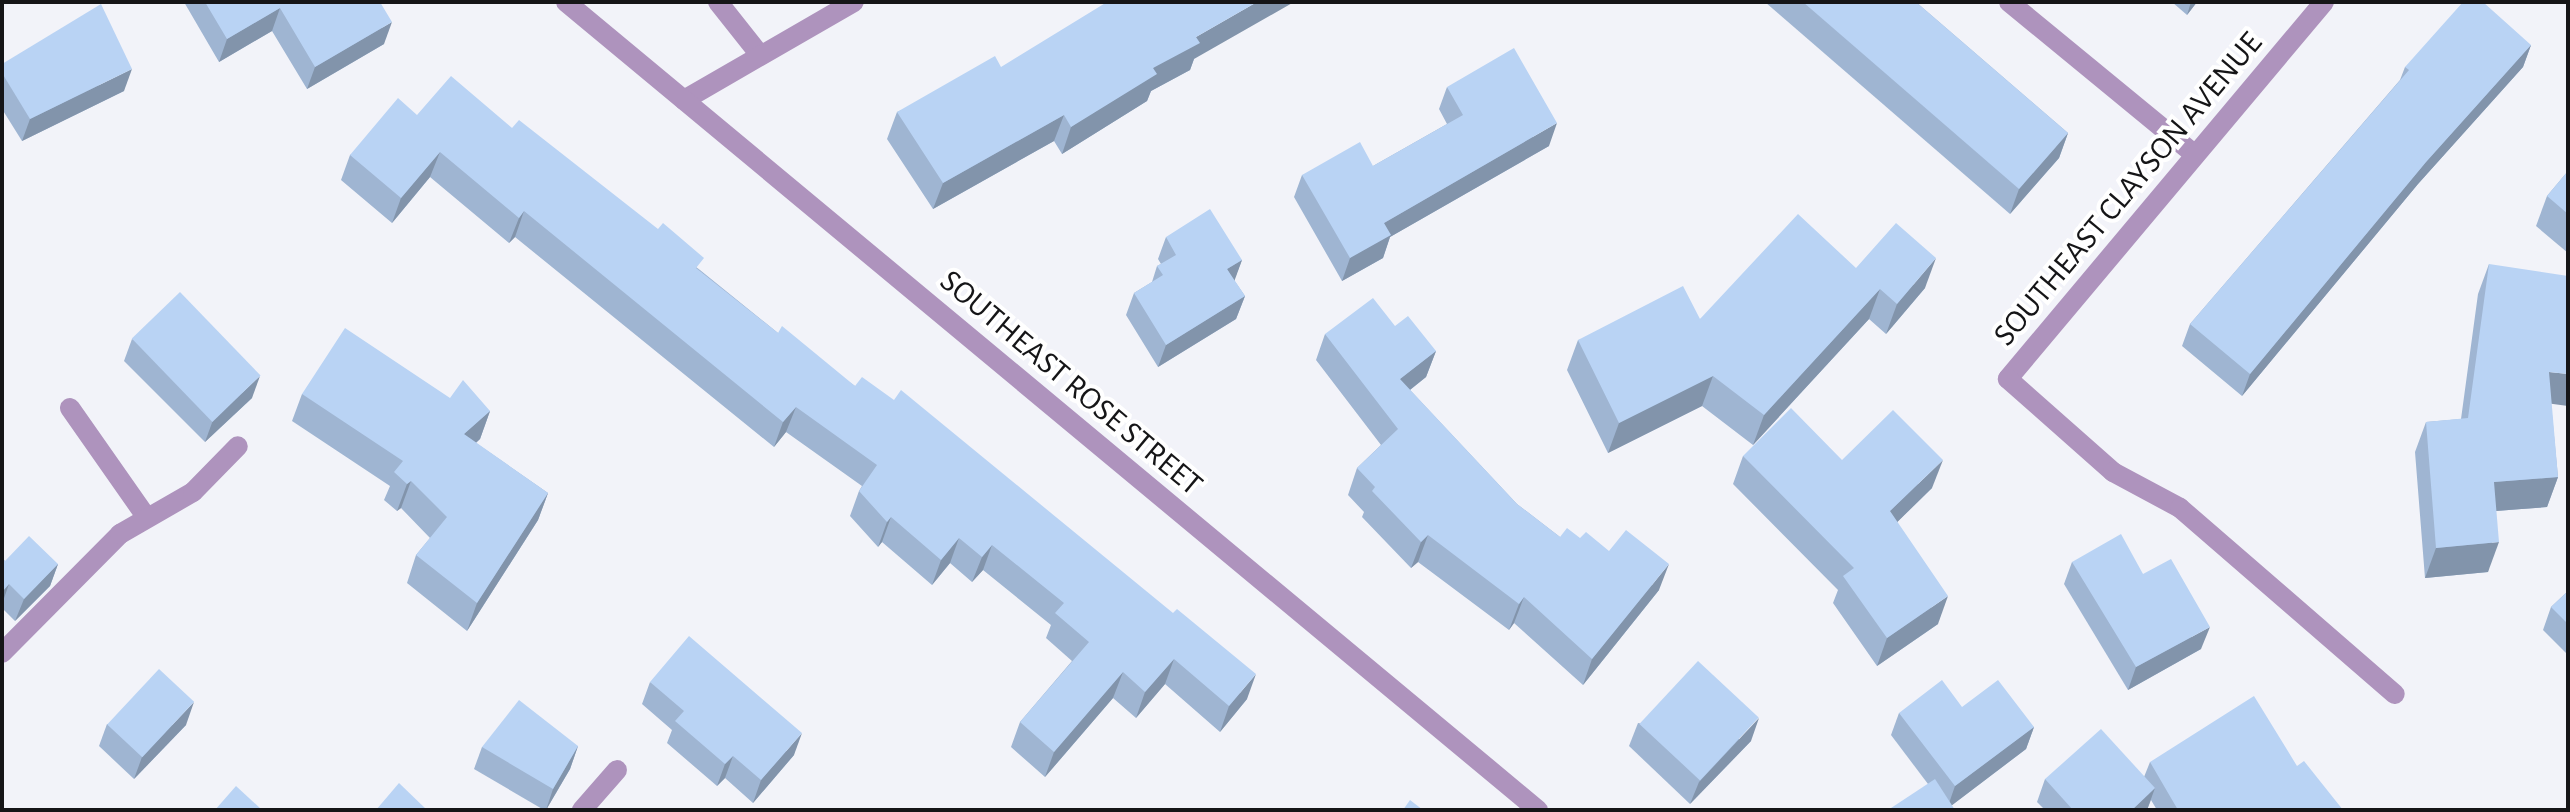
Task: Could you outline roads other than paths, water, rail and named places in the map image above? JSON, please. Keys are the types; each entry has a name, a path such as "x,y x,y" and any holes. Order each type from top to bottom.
{"street":[{"name":"SOUTHEAST ROSE STREET","path":"566,2 1538,810"},
{"path":"718,2 760,55"},
{"path":"684,100 854,2"},
{"path":"2009,2 2195,155"},
{"name":"SOUTHEAST CLAYSON AVENUE","path":"2324,2 2008,379 2113,472 2180,508 2395,694"},
{"path":"70,408 147,518"},
{"path":"2,653 120,534 193,492 238,446"},
{"path":"582,810 617,770"}]}
